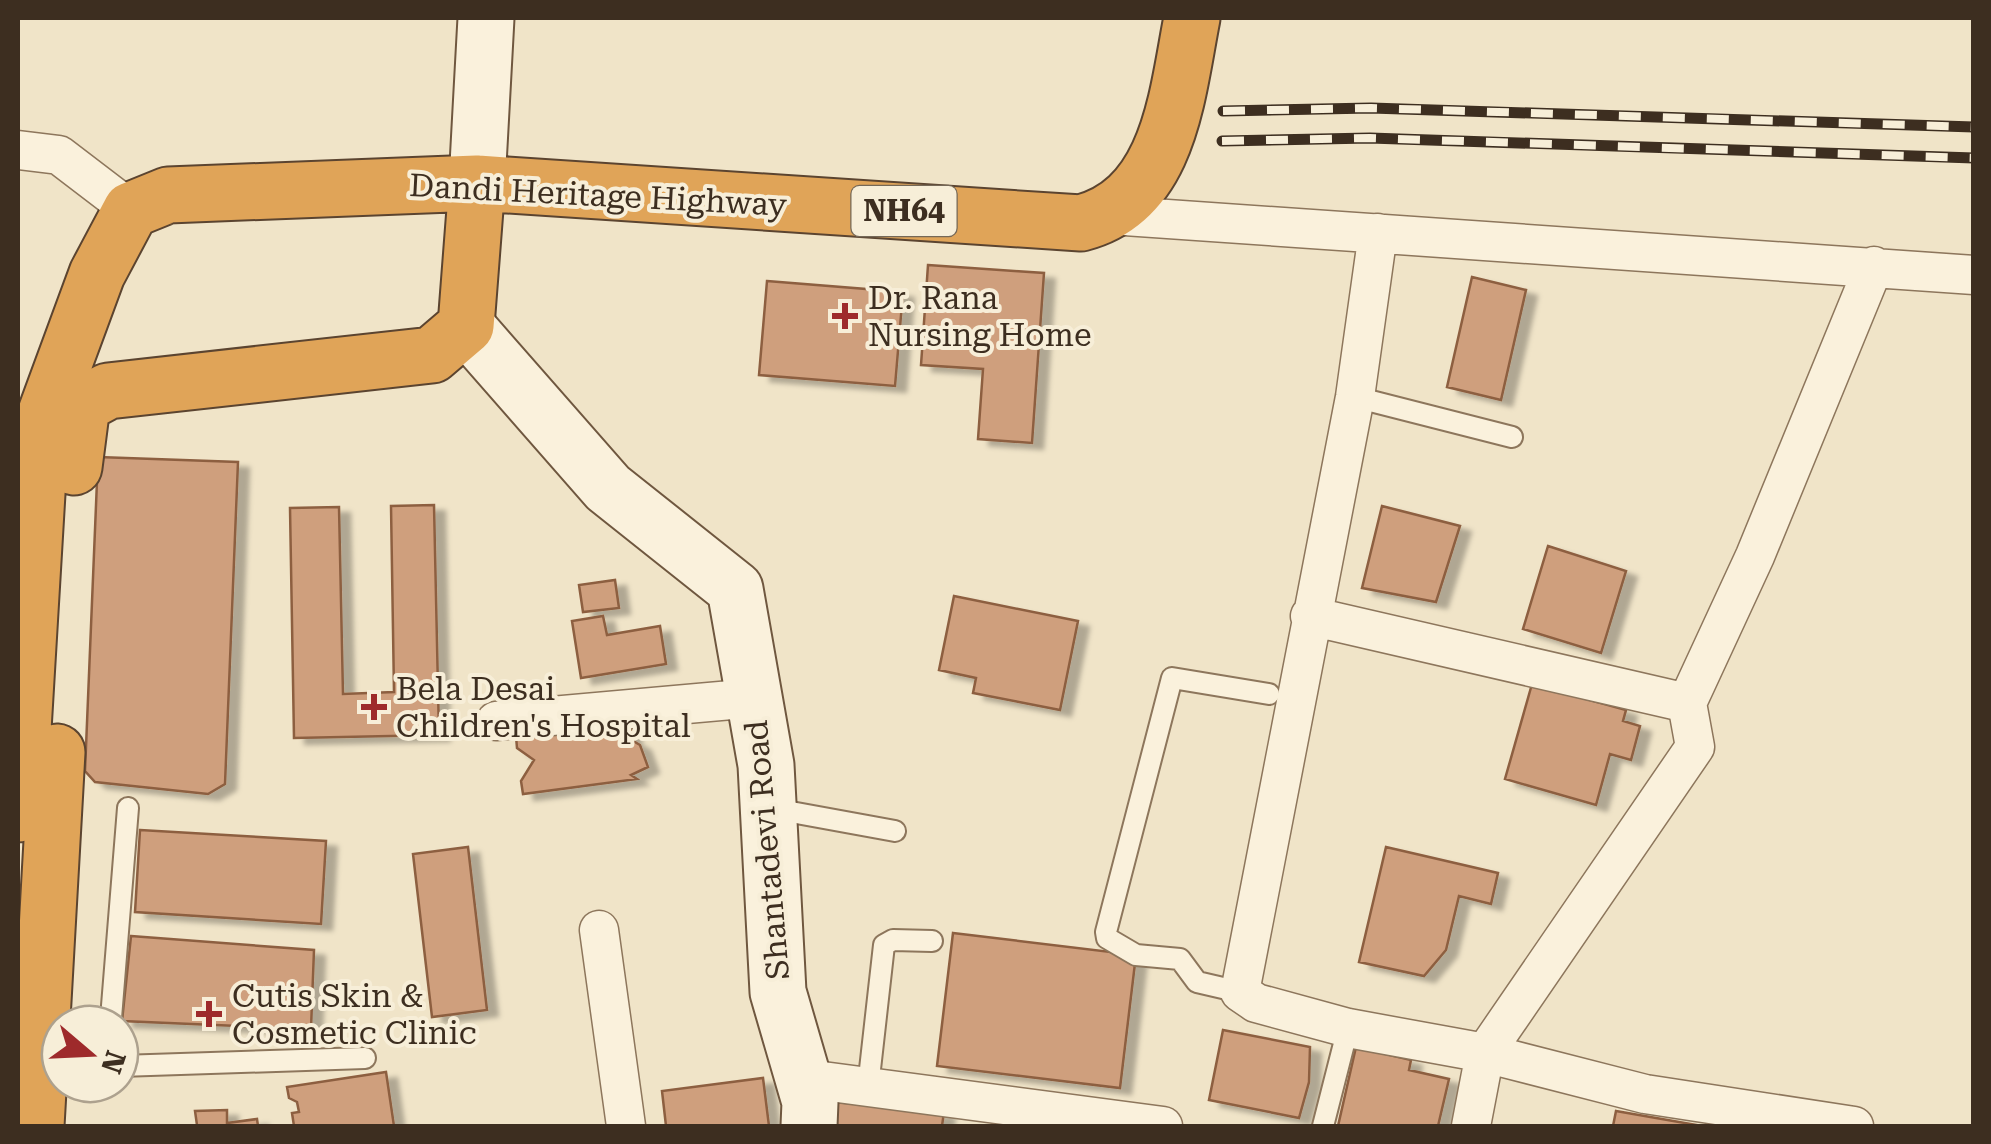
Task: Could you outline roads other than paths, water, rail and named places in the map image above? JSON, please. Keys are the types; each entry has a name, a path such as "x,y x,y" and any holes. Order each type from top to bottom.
{"highway":[{"path":"1110,215 1140,187 1170,132 1192,18"},
{"name":"Dandi Heritage Highway","path":"131,210 168,195 477,183 1081,223 1110,215"},
{"path":"18,814 26,495 38,442 77,396 432,355 466,326 477,183"},
{"path":"52,1004 77,396 97,274 131,210"}],"street":[{"path":"477,183 486,18"},
{"path":"18,150 58,155 131,210"},
{"path":"1110,215 1974,276"},
{"path":"1378,233 1355,397 1240,992 1256,1003 1348,1028 1486,1053 1645,1094 1854,1126"},
{"path":"1472,1126 1486,1053 1695,747 1687,703 1755,556 1874,266"},
{"name":"Shantadevi Road","path":"466,326 608,488 735,589 768,808 778,992 805,1102"},
{"path":"1310,616 1687,703"},
{"path":"496,721 754,698"},
{"path":"599,930 626,1126"},
{"path":"805,1102 868,1087 1164,1126"}],"lane":[{"path":"1355,397 1512,438"},
{"path":"1240,992 1197,982 1175,957 1136,955 1107,938 1106,932 1172,678 1269,694"},
{"path":"113,1004 128,808"},
{"path":"768,808 895,831"},
{"path":"868,1087 884,945 893,940 932,942"},
{"path":"1323,1126 1348,1028"},
{"path":"140,1065 365,1058"}],"railway":[{"path":"1223,111 1371,108 1974,127"},
{"path":"1222,141 1370,138 1974,158"}],"place":[{"name":"Dr. Rana Nursing Home","path":"845,316"},
{"name":"Bela Desai Children's Hospital","path":"374,707"},
{"name":"Cutis Skin & Cosmetic Clinic","path":"209,1014"}]}
